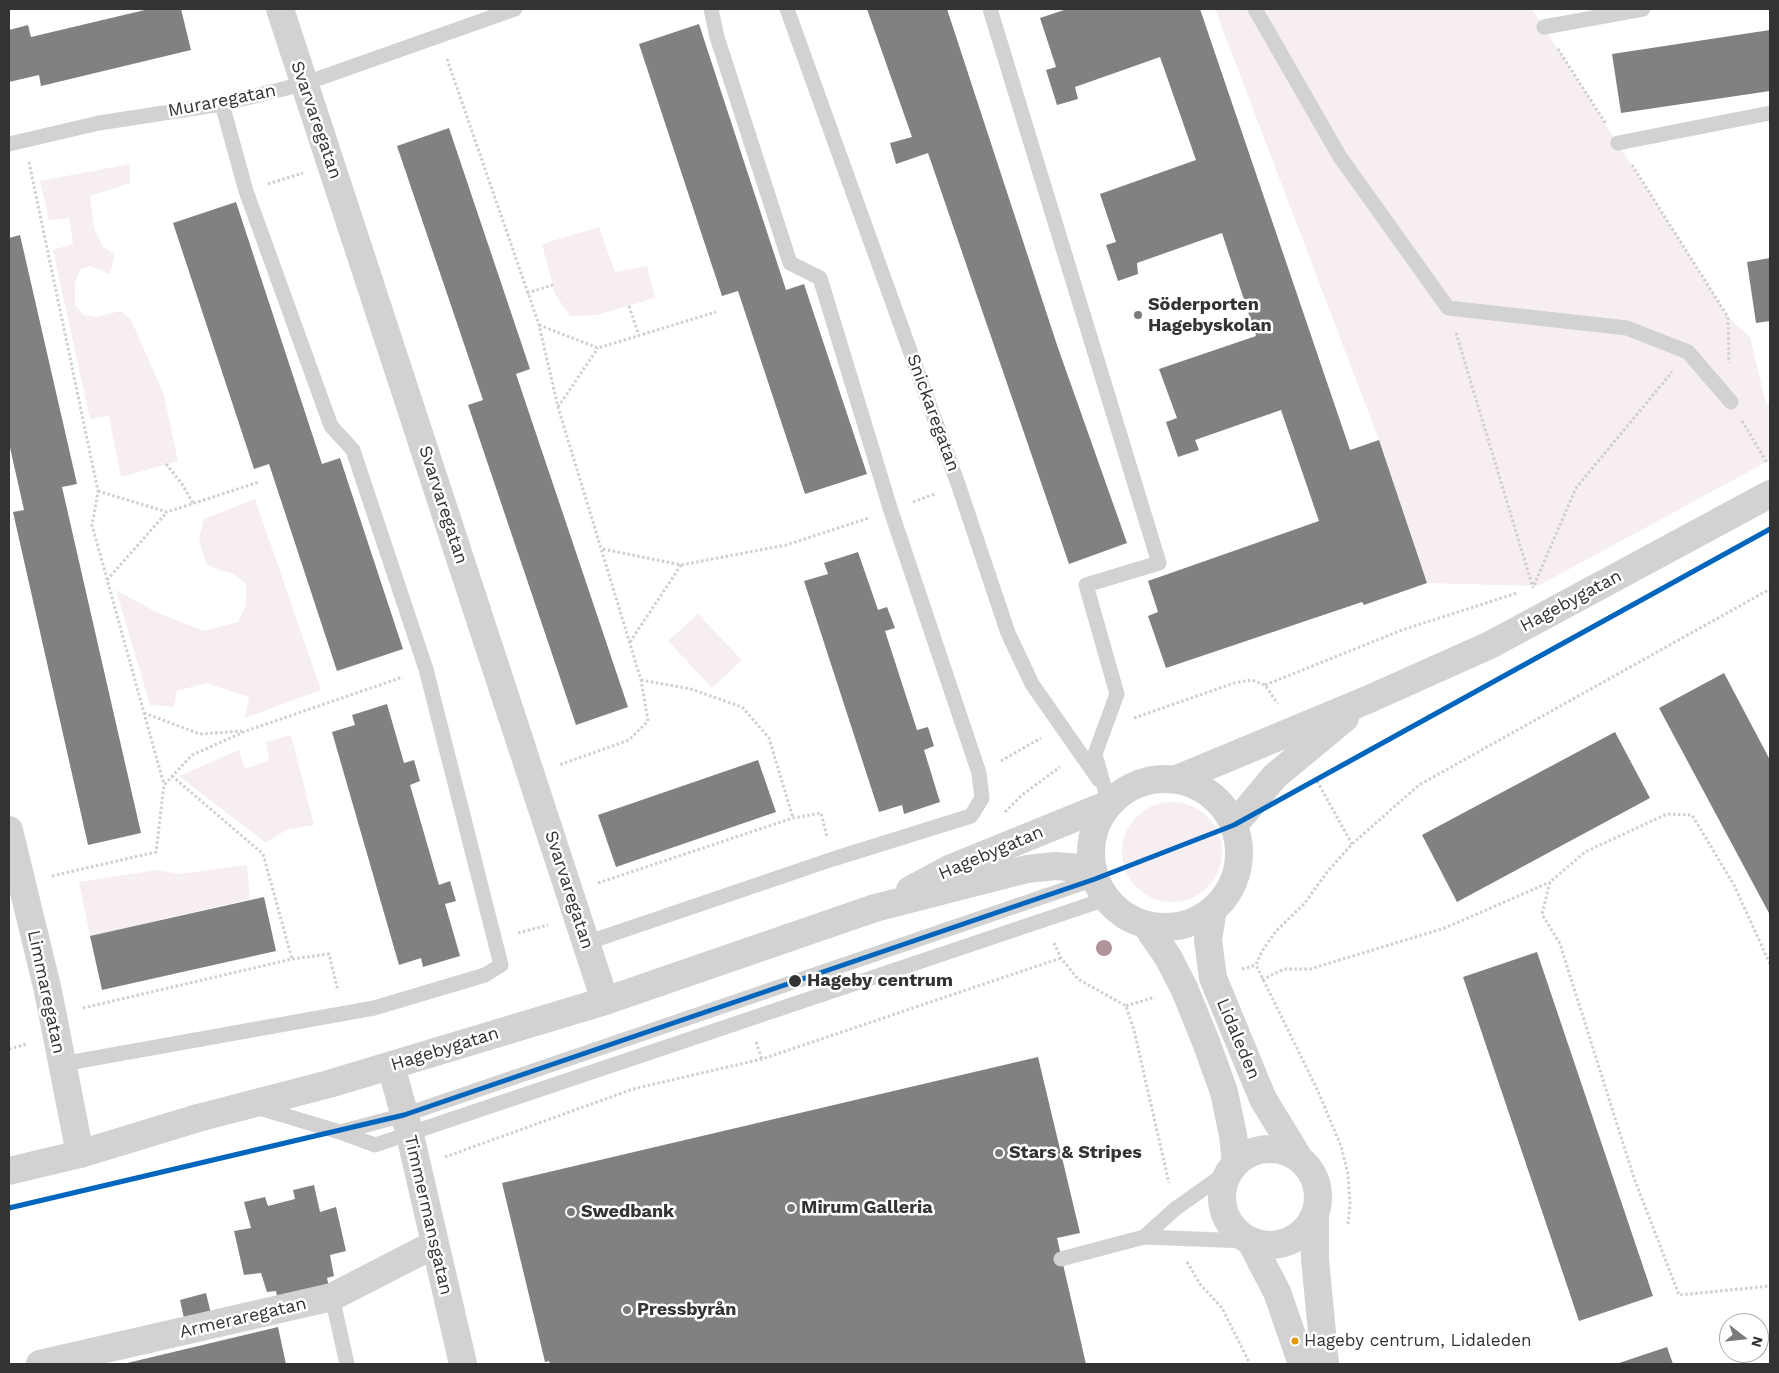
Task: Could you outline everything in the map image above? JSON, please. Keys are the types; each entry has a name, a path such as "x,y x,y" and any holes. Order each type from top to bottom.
{"street":[{"name":"Svarvaregatan","path":"280,9 605,1001"},
{"name":"Hagebygatan","path":"1177,779 1367,700 1490,644 1770,494"},
{"name":"Hagebygatan","path":"1234,825 1275,776 1367,700"},
{"path":"1161,778 1177,779 1201,788 1222,805 1234,825 1239,857 1237,870 1229,892 1213,910 1194,922 1179,926 1159,927 1146,925 1124,916 1098,882 1090,854 1093,835 1109,797 1144,781 1161,778"},
{"name":"Hagebygatan","path":"875,908 949,869 1109,797"},
{"name":"Limmaregatan","path":"9,830 52,1015 80,1154"},
{"name":"Hagebygatan","path":"9,1171 80,1154 391,1066 605,1001 875,908 1027,869 1055,866 1098,882"},
{"name":"Lidaleden","path":"1213,910 1208,940 1213,978 1263,1099 1299,1158"},
{"name":"Lidaleden","path":"1146,925 1168,957 1184,988 1224,1092 1233,1135 1233,1167"},
{"name":"Timmermansgatan","path":"391,1066 407,1125 463,1364"},
{"path":"1302,1364 1277,1292 1249,1242 1227,1221 1223,1210 1221,1193 1233,1167 1252,1152 1269,1149 1284,1151 1299,1158 1311,1171 1318,1186 1319,1200 1315,1216 1315,1259 1325,1364"},
{"path":"1249,1242 1269,1246 1293,1241 1306,1230 1315,1216"},
{"name":"Armeraregatan","path":"51,1363 332,1297 435,1244"}],"lane":[{"name":"Muraregatan","path":"9,144 99,122 222,104 303,84 515,9"},
{"path":"586,943 833,859 971,816 982,798 979,773 891,511 820,278 790,263 717,37 711,9"},
{"name":"Snickaregatan","path":"787,9 958,484 1008,633 1032,684 1109,797"},
{"path":"990,9 1159,563 1086,585 1117,694 1095,754 1109,797"},
{"path":"1255,9 1340,157 1448,308 1627,328 1688,352 1730,402"},
{"path":"1544,27 1643,9"},
{"path":"62,1064 374,1008 484,975 501,965 426,669 353,450 331,426 246,191 222,104"},
{"path":"1618,143 1770,113"},
{"path":"340,1132 407,1125 1098,882"},
{"path":"250,1105 340,1132 375,1145 407,1125 1098,882"},
{"path":"1144,1237 1175,1209 1233,1167"},
{"path":"1061,1259 1144,1237 1249,1242"},
{"path":"332,1297 347,1364"}],"path":[{"path":"1544,27 1728,317 1730,402 1766,463 1758,468"},
{"path":"439,35 539,324 558,407 603,549 641,680 648,721 629,740 531,775"},
{"path":"22,883 156,852 164,785 92,525 98,492 24,140"},
{"path":"246,191 331,163"},
{"path":"527,293 552,285"},
{"path":"628,306 639,336"},
{"path":"1448,308 1533,588"},
{"path":"539,324 598,348 716,312"},
{"path":"558,407 598,348"},
{"path":"1533,588 1576,488 1688,352"},
{"path":"166,464 182,484 193,503"},
{"path":"107,580 167,512 259,482"},
{"path":"603,549 681,565 786,545 891,511 958,484"},
{"path":"98,492 167,512"},
{"path":"630,643 681,565"},
{"path":"1101,738 1128,721 1234,683 1252,680 1265,685 1402,630 1542,584"},
{"path":"1347,1230 1350,1204 1348,1174 1341,1146 1317,1089 1262,980 1256,965 1262,951 1276,931 1304,904 1328,871 1352,844 1419,785 1770,589"},
{"path":"164,785 192,755 246,731 426,669"},
{"path":"641,680 691,689 742,707 769,738 793,818"},
{"path":"144,713 200,734 246,731"},
{"path":"1001,815 1022,795 1079,753"},
{"path":"172,776 263,854 292,959"},
{"path":"570,892 793,818 821,813 833,859"},
{"path":"1262,980 1284,969 1310,969 1445,928 1550,882 1585,852 1667,814 1692,815 1734,885 1770,964"},
{"path":"1550,882 1542,914 1560,944 1634,1178 1679,1295 1749,1290 1770,1286"},
{"path":"52,1015 292,959 329,954 344,1014"},
{"path":"417,1167 633,1089 762,1059 1061,958"}],"shaded area":[{"path":"1215,9 1532,9 1728,317 1750,337 1766,404 1770,403 1770,460 1538,586 1427,583 1379,440"},
{"path":"130,164 130,183 90,196 94,228 103,247 115,254 110,274 90,266 81,269 75,282 75,305 84,315 96,317 121,311 131,320 164,395 178,461 121,477 109,416 90,419 53,250 73,244 69,218 49,220 40,181"},
{"path":"599,227 615,272 647,266 655,298 597,315 570,316 555,294 542,244"},
{"path":"255,499 321,690 245,718 249,697 206,683 177,691 174,707 150,705 116,590 156,612 204,631 238,622 246,605 246,584 232,573 215,569 206,563 199,540 204,519"},
{"path":"698,614 742,660 712,688 668,641"},
{"path":"291,735 314,825 286,830 266,843 179,776 239,750 245,769 269,760 266,742"},
{"path":"1172,802 1191,806 1208,816 1218,833 1222,852 1218,871 1208,888 1191,898 1172,902 1153,898 1136,888 1126,871 1122,852 1126,833 1136,816 1153,806"},
{"path":"247,865 250,899 90,936 79,882 156,870 179,874"}],"building":[{"path":"149,9 181,9 191,50 41,86 39,75 9,82 9,30 28,25 31,37"},
{"path":"867,9 947,9 1057,345 1127,543 1069,564 928,153 896,164 890,143 912,137"},
{"path":"1067,9 1200,9 1350,450 1379,440 1427,583 1364,605 1362,602 1166,668 1148,616 1158,612 1148,581 1319,521 1281,410 1195,440 1199,450 1178,457 1166,422 1177,418 1159,369 1256,336 1222,233 1137,263 1138,274 1118,281 1106,245 1116,242 1100,194 1196,160 1160,57 1075,87 1078,99 1057,105 1046,70 1056,67 1040,18"},
{"path":"699,24 786,290 804,284 867,474 805,494 738,291 722,296 639,44"},
{"path":"1770,30 1770,91 1621,113 1612,54"},
{"path":"449,128 530,369 516,374 628,707 576,725 468,405 483,400 397,146"},
{"path":"236,202 322,464 340,458 403,649 337,671 269,464 254,469 173,223"},
{"path":"20,235 77,484 62,487 141,833 88,845 13,512 24,510 9,443 9,238"},
{"path":"1770,258 1770,321 1756,323 1747,262"},
{"path":"858,552 878,610 887,607 895,628 885,631 917,730 928,727 934,746 924,750 940,802 904,814 902,805 879,812 804,581 828,574 824,563"},
{"path":"1724,673 1770,760 1770,915 1659,708"},
{"path":"387,704 404,763 414,760 420,781 410,785 439,885 450,881 456,901 445,904 460,956 423,967 421,958 399,965 332,732 355,725 352,715"},
{"path":"1615,732 1650,798 1457,902 1422,835"},
{"path":"758,760 776,812 616,867 598,815"},
{"path":"264,897 276,951 102,990 90,936"},
{"path":"1537,952 1653,1296 1579,1321 1463,977"},
{"name":"Mirum Galleria","path":"1038,1057 1080,1233 1057,1238 1086,1364 550,1364 549,1361 545,1362 502,1183"},
{"path":"314,1185 320,1212 336,1207 346,1251 330,1255 334,1276 327,1278 330,1292 279,1305 276,1291 267,1292 261,1273 244,1275 234,1231 251,1228 244,1202 265,1197 268,1206 295,1199 293,1190"},
{"path":"206,1293 212,1318 185,1323 180,1300"},
{"path":"278,1327 286,1364 123,1364"},
{"path":"1667,1347 1673,1364 1616,1364"}],"transit line":[{"path":"9,1208 404,1115 1095,879 1234,825 1770,529"}],"place":[{"name":"Söderporten Hagebyskolan","path":"1138,315"},
{"name":"Hageby centrum","path":"795,981"},
{"name":"Stars & Stripes","path":"999,1153"},
{"name":"Mirum Galleria","path":"791,1208"},
{"name":"Swedbank","path":"571,1212"},
{"name":"Pressbyrån","path":"627,1310"},
{"name":"Hageby centrum, Lidaleden","path":"1295,1341"}]}
